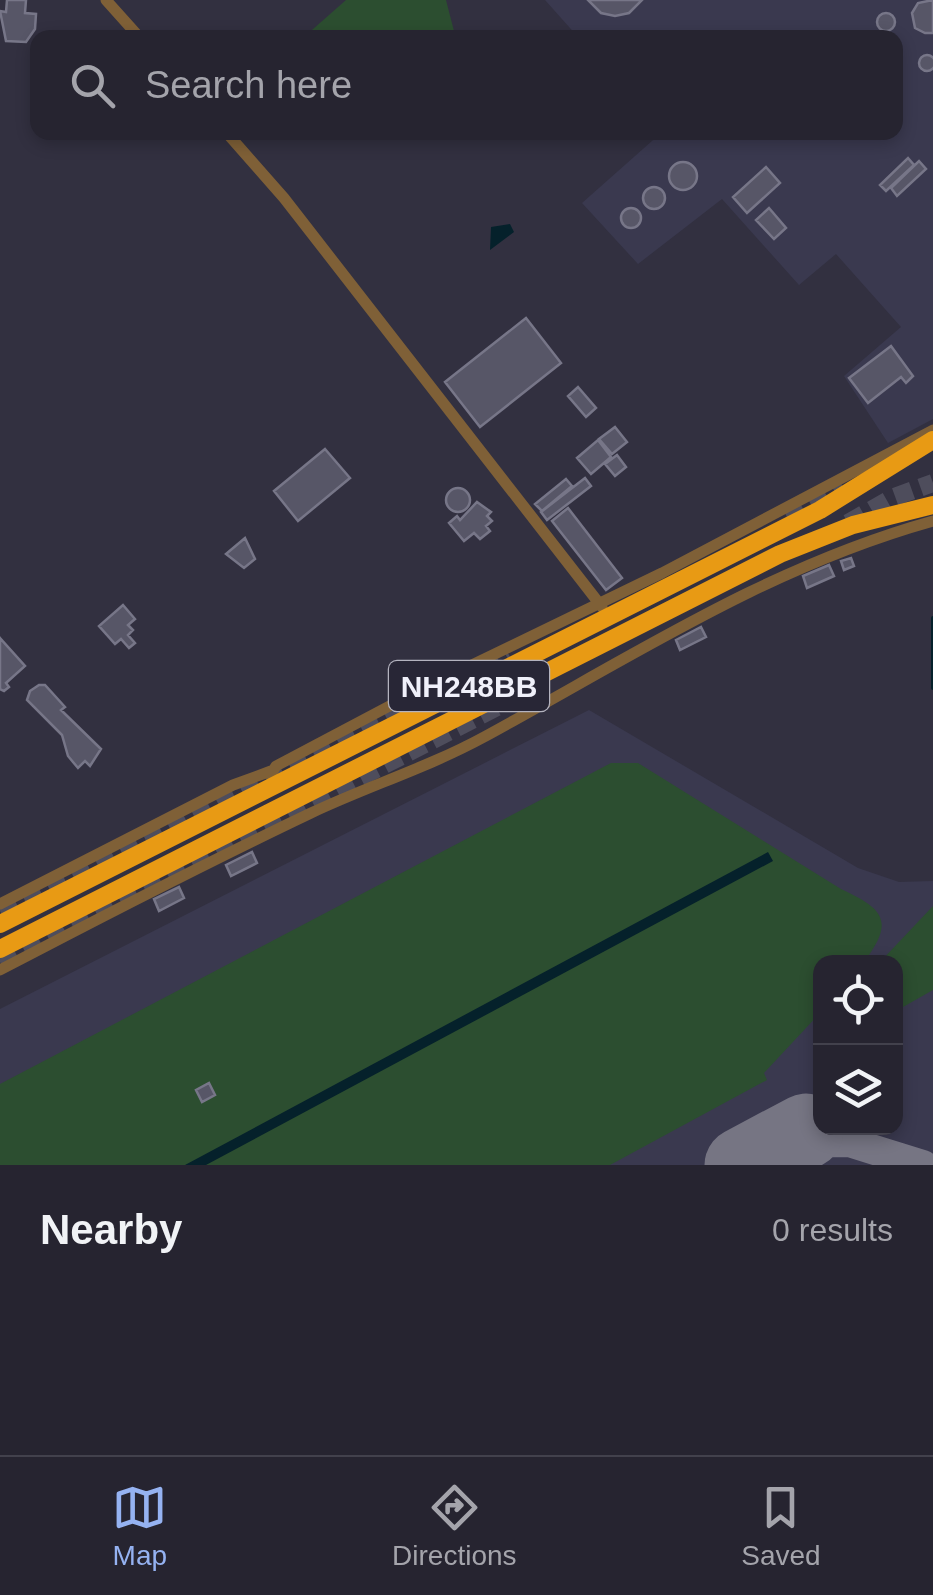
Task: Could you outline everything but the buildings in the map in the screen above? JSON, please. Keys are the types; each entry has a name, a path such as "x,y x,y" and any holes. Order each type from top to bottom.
{"highway":[{"name":"NH248BB","path":"0,924 274,778 604,610 820,510 933,440"},
{"name":"NH248BB","path":"0,948 780,554 886,516 933,505"}],"street":[{"path":"106,0 133,30"},
{"path":"233,140 284,198 604,610 933,430"},
{"path":"0,970 313,812 465,746 625,654 803,564 858,542 933,521"},
{"path":"0,904 234,785 274,778"}],"shaded area":[{"path":"545,0 933,0 933,419 888,443 844,376 901,327 836,254 799,285 722,199 638,264 582,203 653,140 903,140 903,30 572,30"},
{"path":"510,224 514,232 490,250 491,227"},
{"path":"589,710 858,868 899,882 933,881 933,1165 0,1165 0,1009"},
{"path":"768,852 773,861 206,1165 185,1165"}],"green space":[{"path":"346,0 446,0 454,30 312,30"},
{"path":"611,763 638,763 867,903 882,926 869,955 813,955 813,1020 764,1073 767,1080 610,1165 0,1165 0,1084"},
{"path":"933,906 933,990 903,1007 903,955 887,955"}],"waterway":[{"path":"933,618 933,688"}],"taxiway":[{"path":"783,1143 849,1142 923,1165"}],"runway":[{"path":"742,1165 806,1131"}],"tunnel":[{"path":"848,523 894,497 933,483"},
{"path":"787,517 843,487"},
{"path":"0,911 510,657"},
{"path":"0,962 542,684"}]}
